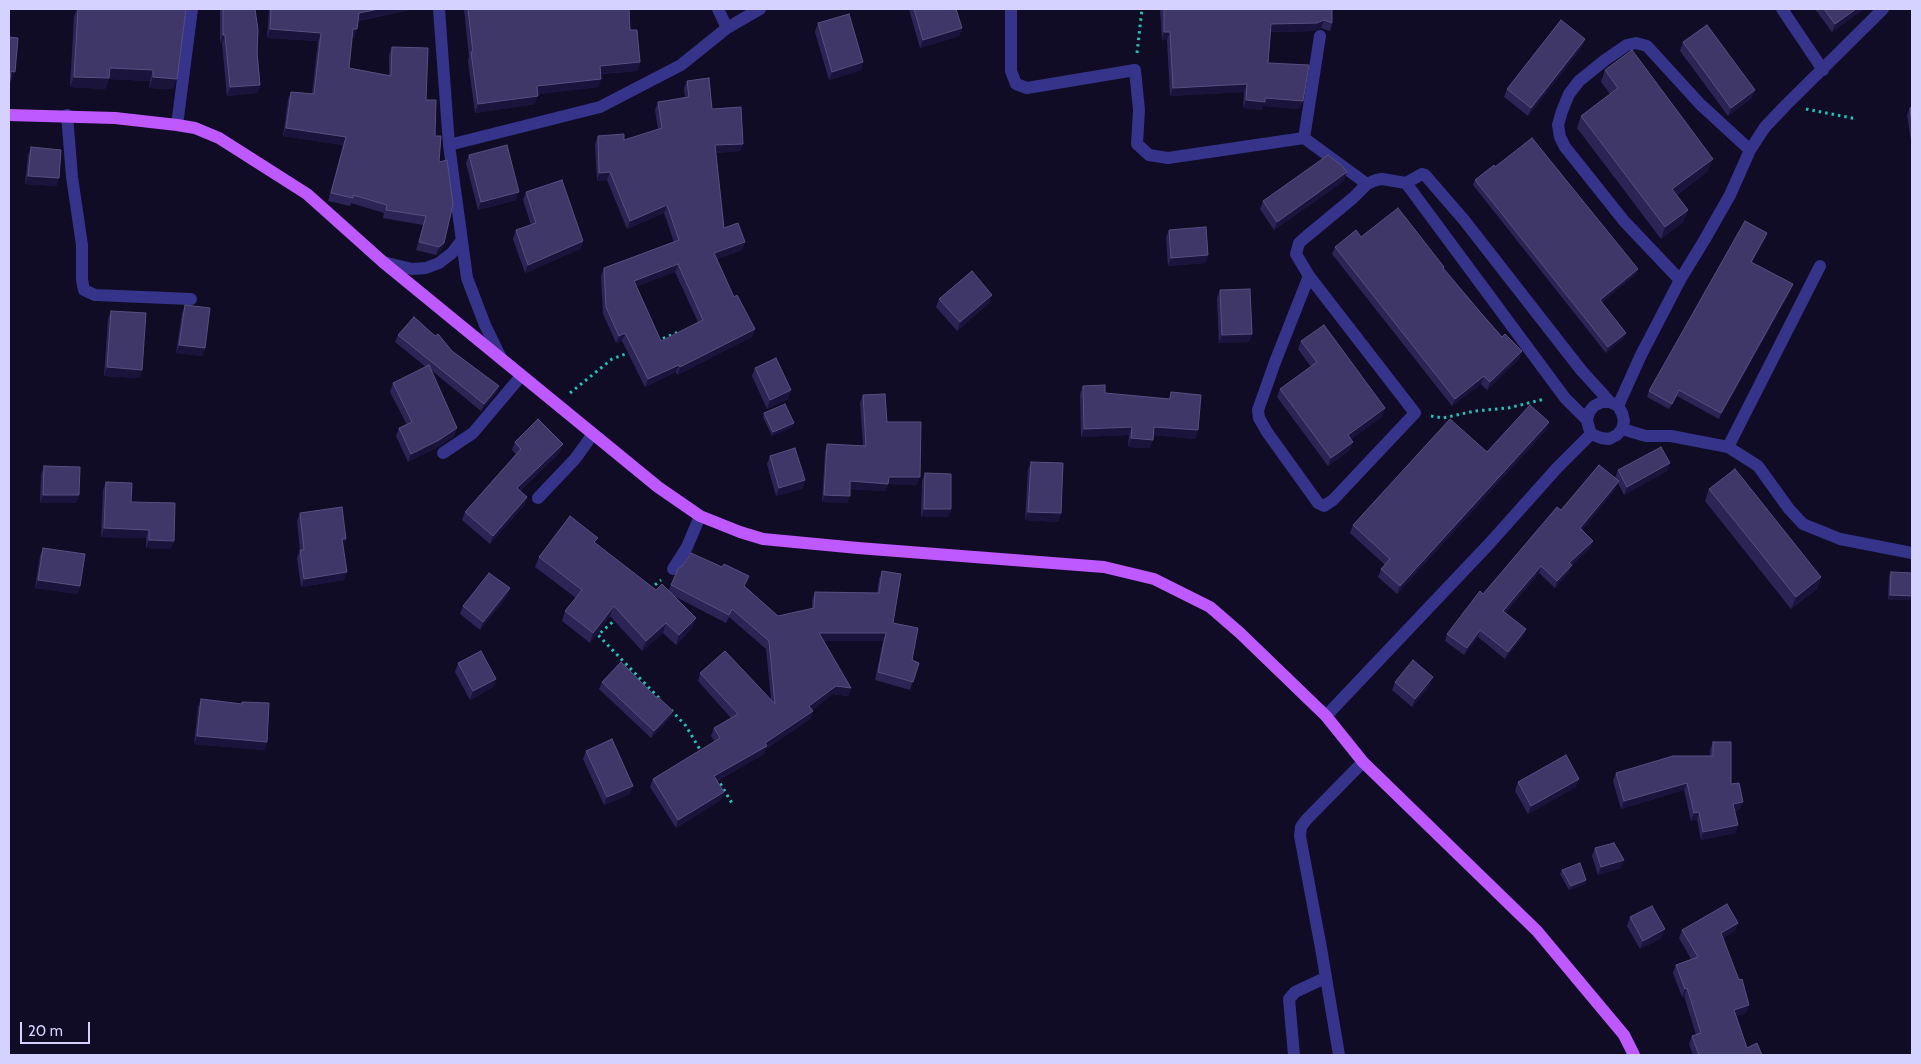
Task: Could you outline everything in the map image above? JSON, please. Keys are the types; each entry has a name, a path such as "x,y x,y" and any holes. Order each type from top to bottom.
{"main road":[{"path":"9,115 115,118 195,128 219,138 306,194 502,360 519,378 556,404 591,437 698,519 763,539 1104,567 1154,578 1210,607 1234,626 1326,716 1363,762 1537,931 1624,1035 1634,1055"}],"street":[{"path":"178,125 192,9"},
{"path":"439,9 450,145 461,241 472,292 502,360"},
{"path":"718,9 726,28"},
{"path":"450,145 600,107 681,65 726,28 760,9"},
{"path":"1011,9 1011,71 1016,84 1027,88 1135,70 1139,110 1137,144 1149,155 1168,158 1304,138 1367,184"},
{"path":"1782,9 1823,70"},
{"path":"1614,404 1680,280 1730,194 1750,150 1765,127 1883,9"},
{"path":"1304,138 1320,36"},
{"path":"1680,280 1624,220 1565,147 1560,137 1558,125 1569,94 1579,81 1627,45 1636,43 1647,46 1700,104 1750,150"},
{"path":"67,116 72,177 82,245 82,280 84,290 95,295 190,299"},
{"path":"1308,276 1258,410 1259,418 1267,432 1318,503 1324,506 1333,500 1415,413 1308,276 1296,254 1299,243 1367,184 1382,179 1406,183 1422,174 1425,175 1464,220 1580,370 1622,413 1624,421 1622,429 1617,435 1609,439 1591,434"},
{"path":"1406,183 1565,398 1587,420 1591,434"},
{"path":"384,262 412,269 426,268 439,263 452,253 461,241"},
{"path":"1728,447 1820,266"},
{"path":"443,453 473,433 519,378"},
{"path":"1587,420 1589,412 1594,406 1602,402 1614,404"},
{"path":"1622,429 1646,436 1671,436 1728,447 1758,466 1789,509 1803,524 1840,540 1912,553"},
{"path":"1326,716 1591,434"},
{"path":"538,498 575,459 591,437"},
{"path":"673,569 687,548 698,519"},
{"path":"1339,1055 1300,836 1301,827 1306,820 1363,762"},
{"path":"1294,1055 1289,998 1295,992 1325,978"}],"path":[{"path":"1135,70 1142,9"},
{"path":"1786,105 1857,119"},
{"path":"648,344 685,329"},
{"path":"556,404 612,359 639,348"},
{"path":"1415,413 1443,418 1475,411 1508,408 1558,396 1565,398"},
{"path":"643,596 673,569"},
{"path":"620,615 598,635 686,726 705,758"},
{"path":"714,774 733,805"}],"building":[{"path":"78,9 186,9 177,79 153,77 153,70 110,68 109,78 74,77"},
{"path":"223,9 255,9 258,30 257,53 260,85 230,87 225,35 223,35"},
{"path":"271,9 379,9 359,13 357,29 353,29 349,68 391,76 392,47 428,48 426,100 436,100 435,136 441,136 439,162 447,160 453,204 444,243 439,247 419,242 426,216 386,210 387,205 353,195 353,198 331,193 346,137 286,128 291,92 314,94 321,33 270,29"},
{"path":"468,9 629,9 630,30 637,30 640,62 600,66 601,79 537,86 538,96 478,104 471,52 473,52"},
{"path":"914,9 956,9 962,28 923,40"},
{"path":"1164,9 1332,9 1332,23 1324,20 1317,23 1271,24 1268,63 1309,65 1303,101 1265,98 1265,102 1246,100 1247,84 1173,88 1170,32 1164,32"},
{"path":"1824,9 1856,9 1835,24"},
{"path":"849,14 863,62 832,72 818,23"},
{"path":"1561,20 1585,39 1531,108 1507,89"},
{"path":"1707,25 1755,90 1731,108 1683,42"},
{"path":"9,37 18,38 15,72 11,71 9,88"},
{"path":"1632,50 1713,159 1672,189 1688,210 1665,227 1581,116 1618,88 1605,70"},
{"path":"709,78 712,109 741,107 743,144 715,145 724,228 738,223 745,242 714,253 734,297 737,295 755,329 680,367 679,365 648,379 625,333 619,336 606,307 604,268 679,240 667,205 630,221 610,172 599,173 598,136 624,134 624,140 662,128 658,102 689,97 687,81","holes":["678,264 703,320 661,341 634,281"]},
{"path":"1912,107 1912,126 1910,108"},
{"path":"1532,138 1638,269 1600,300 1626,333 1608,347 1475,180"},
{"path":"507,145 519,192 481,202 469,155"},
{"path":"31,147 61,150 59,178 28,176"},
{"path":"1328,155 1347,172 1277,222 1263,201"},
{"path":"562,180 583,241 528,265 516,230 536,223 526,192"},
{"path":"1398,208 1443,268 1480,312 1502,337 1505,334 1522,351 1490,382 1484,376 1455,399 1335,247 1356,230 1361,237"},
{"path":"1745,221 1767,233 1751,262 1793,284 1721,413 1679,390 1672,404 1649,391"},
{"path":"1206,227 1208,255 1171,258 1169,230"},
{"path":"972,271 992,295 960,322 939,299"},
{"path":"1250,289 1252,334 1222,335 1220,290"},
{"path":"185,305 210,308 205,348 179,345"},
{"path":"111,311 146,313 142,370 107,367"},
{"path":"414,317 435,336 438,334 452,351 499,386 484,404 398,335"},
{"path":"1324,325 1385,408 1348,435 1353,442 1331,458 1280,389 1317,362 1301,341"},
{"path":"776,358 791,390 770,400 755,368"},
{"path":"429,365 457,428 439,440 411,454 399,428 412,422 393,383"},
{"path":"1105,385 1105,393 1170,399 1171,392 1201,395 1198,430 1154,427 1153,440 1131,438 1132,427 1084,429 1083,386"},
{"path":"885,394 887,422 921,422 920,477 889,477 888,484 850,481 850,496 824,495 827,444 866,446 863,395"},
{"path":"785,404 794,423 773,432 764,413"},
{"path":"1530,405 1549,422 1400,586 1381,569 1390,559 1353,525 1450,419 1487,452"},
{"path":"538,419 563,444 517,488 527,497 493,536 465,512 521,449 515,442"},
{"path":"1661,447 1670,463 1627,487 1618,470"},
{"path":"795,448 805,480 779,488 770,456"},
{"path":"1031,462 1063,463 1061,513 1028,512"},
{"path":"1599,465 1619,481 1580,528 1593,541 1569,563 1572,565 1557,581 1541,566 1503,611 1526,629 1508,652 1480,630 1467,648 1447,634 1480,591 1483,594 1557,507 1561,510"},
{"path":"44,466 80,467 79,495 43,495"},
{"path":"1735,469 1821,577 1796,597 1709,489"},
{"path":"925,473 951,474 951,509 924,509"},
{"path":"106,482 132,483 131,502 175,503 174,541 149,540 149,530 104,528"},
{"path":"342,507 346,539 342,539 347,572 304,579 300,550 304,550 300,513"},
{"path":"570,516 598,538 594,542 656,590 662,584 696,618 679,635 666,623 646,641 614,606 593,633 565,611 582,590 539,557"},
{"path":"43,548 85,554 80,586 38,580"},
{"path":"691,553 722,567 724,564 749,576 744,586 778,616 814,608 815,592 879,593 882,571 901,574 893,623 918,628 912,660 919,663 913,682 878,672 886,633 819,633 851,688 836,686 809,706 813,711 765,743 767,746 714,776 724,792 678,820 653,779 720,738 714,728 738,714 700,673 725,651 775,704 769,641 732,609 729,615 671,585 678,569"},
{"path":"1891,572 1912,573 1912,596 1890,595"},
{"path":"489,573 510,588 483,622 463,606"},
{"path":"481,651 496,679 473,691 458,663"},
{"path":"1413,660 1433,677 1415,699 1395,682"},
{"path":"621,662 657,698 673,711 654,731 602,682"},
{"path":"201,699 242,704 242,702 269,703 267,742 197,736"},
{"path":"612,739 633,786 607,797 586,751"},
{"path":"1713,742 1731,742 1731,784 1739,783 1743,802 1733,804 1738,825 1703,832 1699,812 1694,813 1687,783 1624,801 1616,773 1673,756 1713,756"},
{"path":"1566,755 1579,779 1531,806 1518,782"},
{"path":"1614,843 1624,860 1601,867 1595,848"},
{"path":"1580,863 1586,880 1571,886 1562,870"},
{"path":"1727,904 1738,923 1721,933 1739,980 1742,979 1749,1005 1734,1010 1747,1048 1757,1043 1762,1055 1699,1055 1692,1036 1701,1033 1687,988 1685,989 1676,965 1698,957 1682,930"},
{"path":"1652,906 1665,929 1643,941 1630,917"}]}
